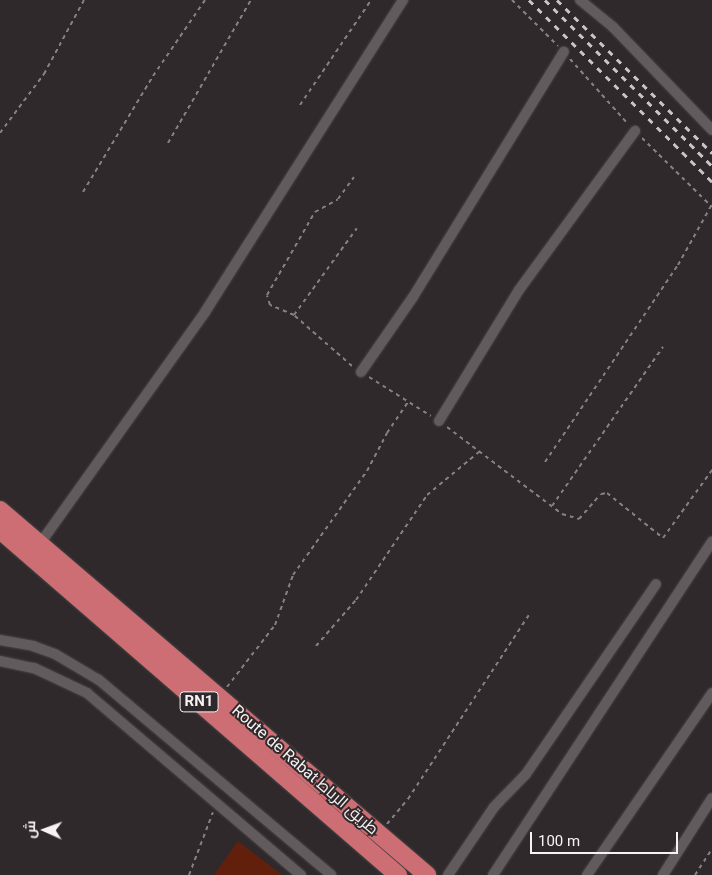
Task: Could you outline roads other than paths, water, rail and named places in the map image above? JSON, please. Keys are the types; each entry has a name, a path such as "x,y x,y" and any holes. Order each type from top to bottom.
{"highway":[{"name":"Route de Rabat طريق الرباط","path":"0,510 157,647 220,697 428,875"},
{"name":"Route de Rabat طريق الرباط","path":"0,530 398,875"}],"street":[{"path":"39,545 205,312 403,0"},
{"path":"580,0 613,27 712,130"},
{"path":"361,372 413,297 564,52"},
{"path":"438,421 519,290 635,131"},
{"path":"493,875 712,541"},
{"path":"448,875 494,807 526,774 656,584"},
{"path":"0,640 48,651 100,680 331,875"},
{"path":"0,661 34,668 87,694 301,875"},
{"path":"587,875 712,693"},
{"path":"664,875 712,798"}],"railway":[{"path":"529,0 712,182"},
{"path":"545,0 712,166"},
{"path":"557,0 712,153"}]}
